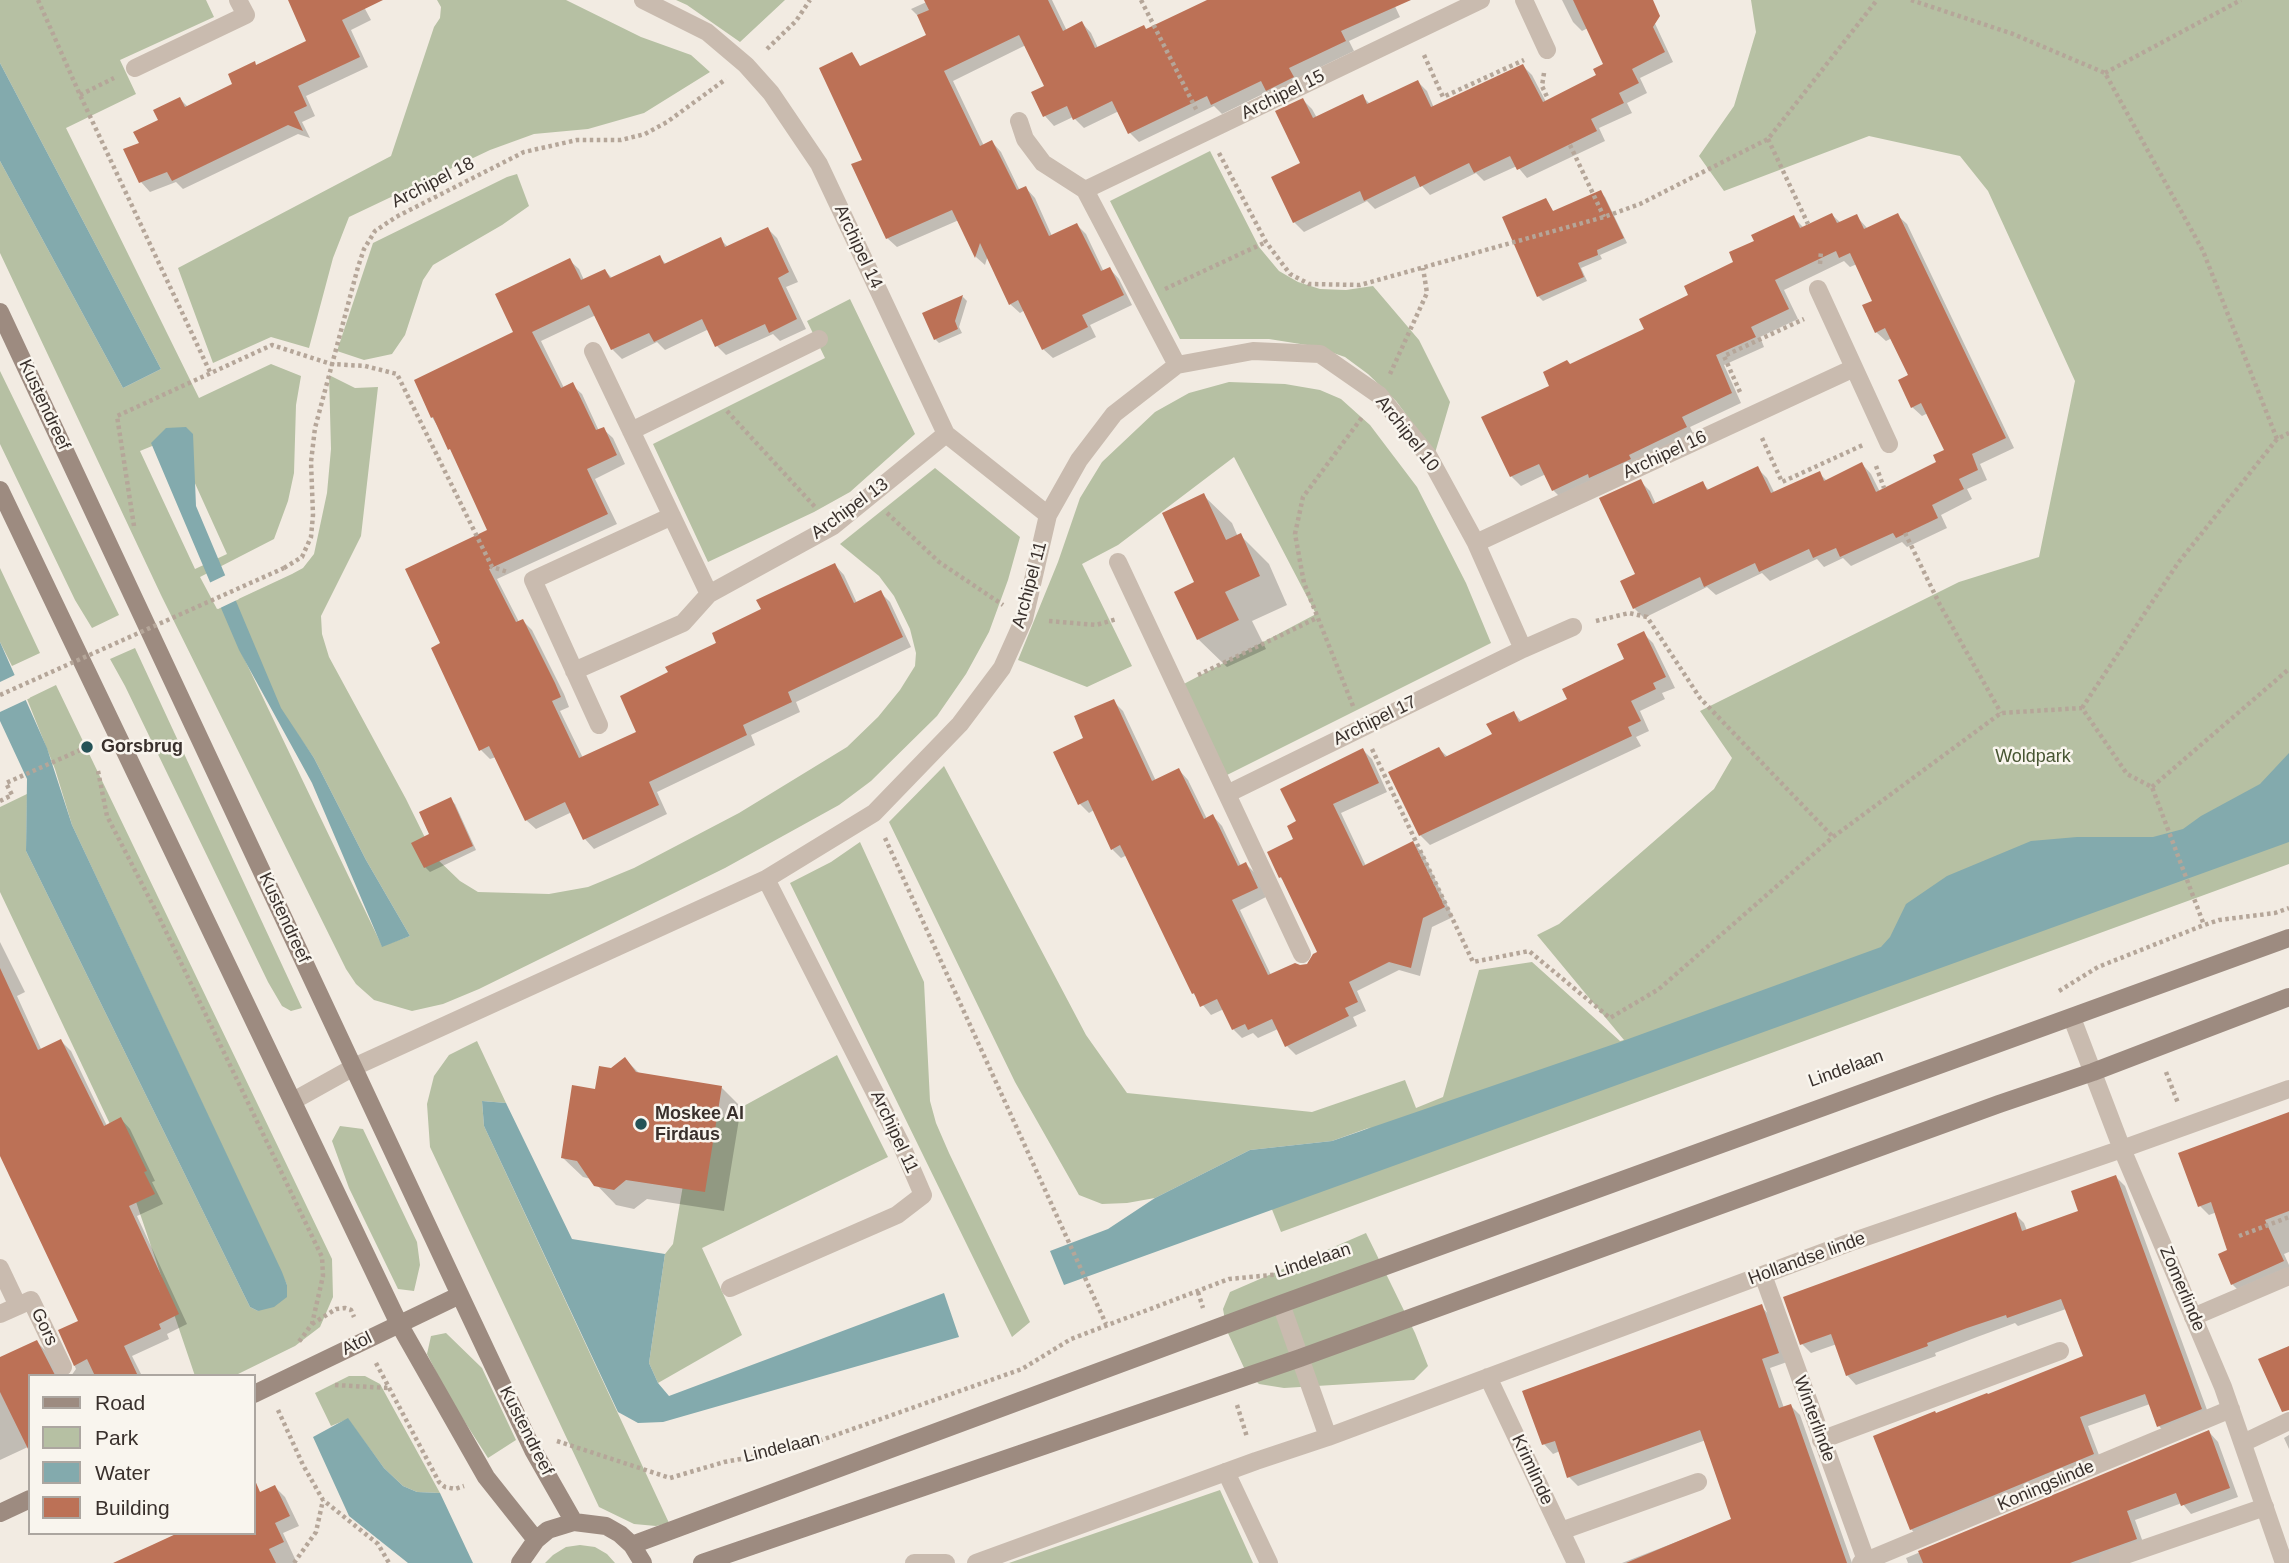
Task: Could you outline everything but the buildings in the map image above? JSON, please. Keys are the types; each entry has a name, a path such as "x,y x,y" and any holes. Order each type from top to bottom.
{"main road":[{"name":"Kustendreef","path":"0,312 533,1450 573,1522"},
{"path":"0,490 400,1324 486,1476 536,1540"},
{"name":"Lindelaan","path":"632,1545 1281,1304 2289,938"},
{"path":"702,1563 1300,1358 1986,1108 2093,1072 2289,997"},
{"name":"Atol","path":"261,1390 460,1295"},
{"path":"0,1513 28,1500"},
{"path":"520,1563 536,1540 548,1531 573,1522 592,1522 620,1534 632,1545 643,1563"}],"street":[{"path":"135,68 246,15 238,0"},
{"name":"Archipel 14","path":"643,0 707,32 746,65 771,93 819,164 946,434 1048,515"},
{"name":"Archipel 15","path":"1085,190 1481,0"},
{"path":"1524,0 1547,50"},
{"path":"1019,121 1025,139 1043,163 1085,190 1177,365"},
{"path":"1818,289 1889,444"},
{"path":"631,431 819,339"},
{"path":"593,351 709,594"},
{"name":"Archipel 10","path":"1048,515 1079,460 1114,414 1177,365 1253,351 1320,354 1379,395 1429,457 1476,543"},
{"name":"Archipel 16","path":"1476,543 1854,368"},
{"name":"Archipel 13","path":"574,671 683,624 709,594 833,526 946,434"},
{"name":"Archipel 11","path":"293,1101 354,1066 766,879 874,813 967,715 1002,668 1024,619 1048,515"},
{"path":"599,725 533,580 672,516"},
{"path":"1476,543 1523,649"},
{"path":"1118,562 1302,954"},
{"name":"Archipel 17","path":"1227,794 1573,627"},
{"name":"Archipel 11","path":"730,1288 897,1215 923,1195 901,1144 766,879"},
{"name":"Zomerlinde","path":"2072,1018 2122,1149 2231,1409 2284,1563"},
{"name":"Hollandse linde","path":"975,1563 1328,1437 1851,1242 2187,1127 2289,1089"},
{"name":"Gors","path":"0,1268 18,1306"},
{"name":"Winterlinde","path":"1763,1275 1865,1562"},
{"path":"2193,1317 2289,1276"},
{"name":"Gors","path":"0,1314 31,1300 62,1367"},
{"name":"Lindelaan","path":"1281,1304 1328,1437"},
{"path":"1822,1440 2060,1351"},
{"name":"Krimlinde","path":"1488,1377 1577,1563"},
{"name":"Koningslinde","path":"1865,1562 2231,1409"},
{"path":"2243,1443 2289,1421"},
{"path":"1226,1472 1269,1563"},
{"path":"1562,1531 1698,1482"},
{"path":"2108,1561 2265,1507"},
{"path":"914,1563 946,1563"}],"path":[{"path":"38,0 210,372"},
{"name":"Archipel 18","path":"0,695 284,568 302,557 311,537 311,462 315,428 364,249 374,231 396,217 524,152 577,140 621,140 645,134 667,122 746,65 789,28 810,0"},
{"path":"1141,0 1266,242 1290,274 1309,284 1360,285 1604,217 1640,204 1768,139 1877,0"},
{"path":"1911,0 2013,34 2105,73 2203,251 2277,439"},
{"path":"2105,73 2241,0"},
{"path":"1413,32 1443,97 1547,50"},
{"path":"80,95 135,68"},
{"path":"1768,139 1808,224"},
{"path":"1570,145 1604,217"},
{"path":"1143,299 1266,242"},
{"path":"134,526 117,416 272,345 331,364 365,366 397,374 492,567 533,580"},
{"path":"710,392 833,526"},
{"path":"2082,708 2178,563 2277,439 2289,433"},
{"path":"870,497 939,562 1024,619 1096,625 1141,612"},
{"path":"1905,533 1940,605 2001,713"},
{"path":"1573,627 1629,613 1647,617 1700,698 1833,837"},
{"path":"1176,686 1317,618"},
{"path":"2152,786 2289,669"},
{"path":"1610,1018 1659,989 1833,837 2001,713 2082,708"},
{"path":"2082,708 2127,774 2152,786 2204,925"},
{"path":"0,801 12,795 6,783 87,747"},
{"path":"98,771 107,816 159,917 322,1257 323,1276 312,1324"},
{"path":"874,813 1106,1324"},
{"path":"2049,994 2062,990 2098,967 2204,925 2219,920 2275,913 2289,908"},
{"path":"2166,1071 2187,1127"},
{"path":"2239,1236 2289,1217"},
{"name":"Lindelaan","path":"533,1450 558,1440 670,1478 724,1462 796,1449 1022,1369 1071,1339 1229,1279 1284,1274"},
{"path":"388,1388 439,1482 445,1488 455,1489 486,1476"},
{"path":"261,1390 323,1500 378,1545 389,1563"},
{"path":"295,1563 316,1532 323,1500"}],"green space":[{"path":"0,0 206,0 214,17 120,60 136,94 66,128 199,398 271,364 301,376 296,405 294,473 288,501 274,539 200,577 217,609 303,568 314,554 327,493 331,449 329,375 355,388 378,387 361,536 321,616 322,634 329,657 434,856 460,881 478,892 549,894 588,887 634,868 739,813 847,747 878,717 900,690 915,666 916,653 910,629 894,596 879,576 840,544 935,468 1020,537 989,632 966,674 937,716 871,781 839,805 725,868 479,989 443,1004 412,1011 374,1000 356,984 346,969 161,595 0,253 0,161 123,388 161,369 0,63","holes":["174,437 227,554 195,569 140,451","242,654 314,758 366,860 410,936 382,946"]},
{"path":"437,0 566,0 641,37 691,55 710,72 644,113 588,129 534,134 490,150 349,217 333,258 309,348 271,337 213,363 178,268 391,156 434,27 440,18 441,7"},
{"path":"676,0 785,0 740,42"},
{"name":"Woldpark","path":"1751,0 2289,0 2289,864 1281,1232 1259,1177 1371,1127 1332,1141 1250,1150 1155,1198 1102,1204 1079,1195 1015,1082 889,822 944,766 1086,1035 1127,1093 1312,1112 1405,1080 1416,1108 1443,1097 1479,970 1532,962 1620,1041 1624,1040 1537,935 1559,924 1714,789 1732,758 1700,711 1959,582 2039,557 2075,381 1988,191 1960,156 1869,136 1724,191 1699,156 1734,106 1756,32"},
{"path":"1210,151 1259,247 1279,271 1298,282 1320,289 1346,290 1373,286 1419,340 1450,402 1435,453 1396,401 1368,374 1345,357 1313,346 1269,339 1180,339 1110,201"},
{"path":"517,174 529,206 433,265 423,280 405,335 392,354 364,360 337,351 373,243"},
{"path":"850,299 915,434 850,492 708,562 653,444 825,358 807,321"},
{"path":"0,371 119,615 92,628 75,600 0,444"},
{"path":"1229,382 1285,384 1320,390 1341,399 1370,425 1417,487 1466,583 1491,643 1225,776 1180,686 1316,614 1234,457 1118,545 1082,564 1132,666 1087,687 1018,660 1058,562 1080,498 1102,462 1155,412 1189,393"},
{"path":"0,568 40,653 12,666 0,642"},
{"path":"135,648 302,1008 291,1011 282,1006 268,982 110,659"},
{"path":"56,685 332,1259 333,1297 320,1327 295,1346 238,1374 194,1374 109,1122 0,892 0,807 27,794 26,851 250,1307 258,1311 287,1285 72,825 55,769 27,699"},
{"path":"860,842 924,982 930,1101 936,1123 1030,1322 1012,1337 790,883 831,862"},
{"path":"477,1041 506,1103 482,1101 484,1126 669,1523 656,1526 634,1524 599,1507 430,1147 427,1104 434,1076 449,1055"},
{"path":"837,1055 888,1157 702,1248 742,1335 658,1383 649,1363 665,1254 673,1244 691,1138 698,1131"},
{"path":"340,1126 363,1129 417,1242 420,1265 414,1291 398,1289 349,1188 332,1141"},
{"path":"1366,1233 1415,1333 1428,1366 1414,1380 1284,1388 1259,1384 1245,1370 1227,1331 1223,1309 1230,1292"},
{"path":"446,1333 482,1368 516,1440 488,1458 450,1399 427,1354 431,1336"},
{"path":"349,1376 365,1376 380,1384 440,1493 417,1492 403,1486 384,1468 348,1419 331,1426 315,1393"},
{"path":"1220,1490 1253,1563 1009,1563"},
{"path":"566,1547 595,1547 615,1563 545,1563"}],"water":[{"path":"0,63 161,369 123,388 0,161"},
{"path":"186,427 193,434 196,506 281,708 314,758 366,860 410,936 382,947 312,783 239,650 151,443 166,428"},
{"path":"0,642 47,748 72,825 282,1272 287,1285 287,1297 274,1307 258,1311 250,1307 26,851 27,779 0,721"},
{"path":"2289,753 2289,842 1064,1285 1050,1251 1108,1229 1155,1198 1250,1150 1332,1141 1620,1042 1881,947 1890,937 1906,904 1947,876 2031,841 2077,837 2153,837 2183,829 2201,816 2260,784"},
{"path":"482,1101 506,1103 572,1239 665,1254 649,1363 658,1383 669,1396 944,1293 959,1337 663,1422 638,1423 618,1412 484,1126"},
{"path":"348,1418 384,1468 403,1486 417,1492 440,1493 473,1563 408,1563 349,1516 313,1437"}],"pier":[{"path":"228,574 239,599 218,609 207,584"},
{"path":"19,673 30,698 0,712 0,682"}],"place":[{"name":"Gorsbrug","path":"87,747"},
{"name":"Moskee Al Firdaus","path":"641,1124"}]}
